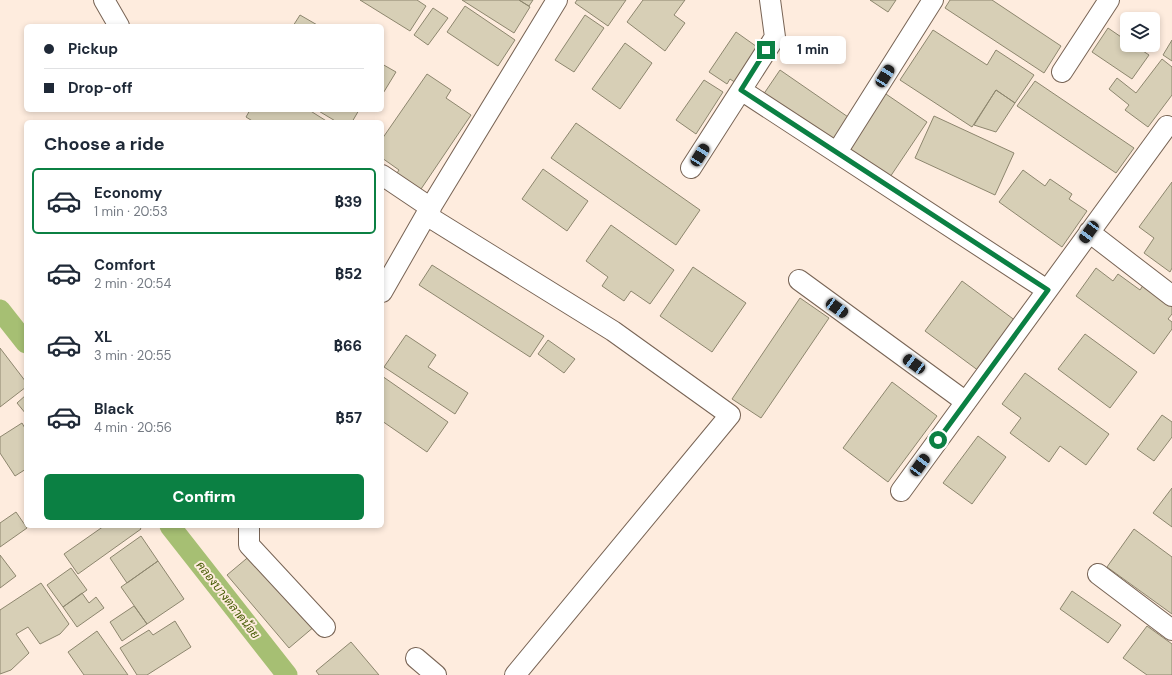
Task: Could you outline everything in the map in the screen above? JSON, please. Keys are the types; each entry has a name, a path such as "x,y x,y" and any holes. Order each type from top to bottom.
{"lane":[{"path":"104,0 118,24"},
{"path":"384,289 557,0"},
{"path":"691,168 775,37 770,0"},
{"path":"837,152 933,0"},
{"path":"1062,72 1109,0"},
{"path":"741,90 1048,290"},
{"path":"901,491 1167,126"},
{"path":"384,177 429,212 613,331 730,416 515,675"},
{"path":"1089,232 1172,296"},
{"path":"799,280 966,402"},
{"path":"249,528 249,545 325,627"},
{"path":"1098,574 1172,630"},
{"path":"416,658 436,675"}],"building":[{"path":"360,0 417,0 426,6 410,31"},
{"path":"462,0 519,0 530,7 514,33"},
{"path":"519,0 533,0 529,6"},
{"path":"577,0 626,0 608,26 575,3"},
{"path":"643,0 685,0 674,15 685,23 665,51 627,22"},
{"path":"870,0 896,0 888,12"},
{"path":"950,0 992,0 1061,46 1044,73 945,8"},
{"path":"465,6 515,40 498,66 447,32"},
{"path":"433,8 448,18 428,45 414,35"},
{"path":"300,15 316,24 294,24"},
{"path":"585,15 604,28 574,72 555,60"},
{"path":"1108,28 1120,36 1120,52 1144,52 1149,55 1132,79 1092,52"},
{"path":"933,30 987,65 996,50 1034,75 1015,103 996,90 972,127 900,80"},
{"path":"736,32 760,49 736,83 730,79 727,84 709,72"},
{"path":"1172,40 1172,61 1163,55"},
{"path":"625,43 652,63 620,109 592,89"},
{"path":"1162,59 1172,67 1172,95 1148,127 1125,110 1129,105 1109,89 1117,78 1136,93"},
{"path":"384,65 396,72 384,92"},
{"path":"780,70 851,119 834,143 763,95"},
{"path":"427,74 451,90 446,98 471,115 419,192 395,176 399,170 384,159 384,136"},
{"path":"704,80 723,92 696,134 676,120"},
{"path":"1035,81 1134,148 1116,173 1017,106"},
{"path":"996,90 1015,103 996,132 974,125"},
{"path":"883,92 927,122 890,177 846,147"},
{"path":"249,112 312,112 325,120 251,120 246,117"},
{"path":"320,112 358,112 353,120 334,120"},
{"path":"934,116 1014,153 995,195 915,158"},
{"path":"576,123 700,210 676,245 551,158"},
{"path":"543,169 588,201 567,231 522,199"},
{"path":"1023,170 1045,186 1050,179 1072,194 1069,199 1087,211 1062,247 999,202"},
{"path":"1172,182 1172,268 1170,272 1144,253 1154,238 1139,227"},
{"path":"611,225 674,270 650,304 631,291 624,301 602,286 608,277 586,261"},
{"path":"432,265 544,336 530,357 419,285"},
{"path":"693,267 746,303 712,352 660,316"},
{"path":"1096,268 1113,281 1118,274 1140,290 1144,284 1172,305 1172,314 1168,319 1172,322 1172,329 1154,354 1076,296"},
{"path":"962,281 1020,324 983,374 925,331"},
{"path":"800,298 829,318 761,418 732,399"},
{"path":"1085,334 1137,372 1110,408 1058,369"},
{"path":"406,335 436,355 428,367 468,393 455,414 384,367"},
{"path":"548,340 575,359 564,373 538,354"},
{"path":"0,348 24,379 24,389 0,407"},
{"path":"1025,373 1109,434 1086,465 1060,446 1049,462 1010,433 1021,418 1002,404"},
{"path":"384,377 448,422 427,452 384,422"},
{"path":"892,382 937,416 888,482 843,448"},
{"path":"24,397 24,412 17,403"},
{"path":"1162,415 1172,422 1172,437 1154,461 1137,449"},
{"path":"22,423 24,426 24,470 15,476 0,453 0,437"},
{"path":"978,436 1006,457 972,504 943,483"},
{"path":"1172,488 1172,527 1153,513"},
{"path":"16,512 24,524 24,528 27,528 0,547 0,523"},
{"path":"101,528 141,529 78,574 64,554"},
{"path":"1134,529 1172,557 1172,614 1107,567"},
{"path":"141,536 158,561 127,583 110,558"},
{"path":"252,554 315,626 289,648 227,575"},
{"path":"0,555 16,576 0,588"},
{"path":"158,561 184,599 147,624 121,587"},
{"path":"71,568 87,590 63,607 47,585"},
{"path":"41,583 69,624 60,634 40,644 28,627 16,634 29,653 11,670 0,674 0,610"},
{"path":"1072,591 1121,625 1108,643 1060,609"},
{"path":"82,593 89,603 96,597 104,608 77,627 63,607"},
{"path":"134,606 147,624 122,641 110,622"},
{"path":"175,621 191,647 147,675 137,675 120,648 149,630 153,635"},
{"path":"1147,626 1172,644 1172,675 1147,675 1123,658"},
{"path":"97,631 128,675 84,675 68,652"},
{"path":"351,642 379,675 319,675 316,671"}],"waterway":[{"name":"คลองบางตลาดน้อย","path":"0,310 24,340"},
{"name":"คลองบางตลาดน้อย","path":"172,528 287,675"}],"route":[{"path":"766,50 741,90 1048,290 938,440"}]}
